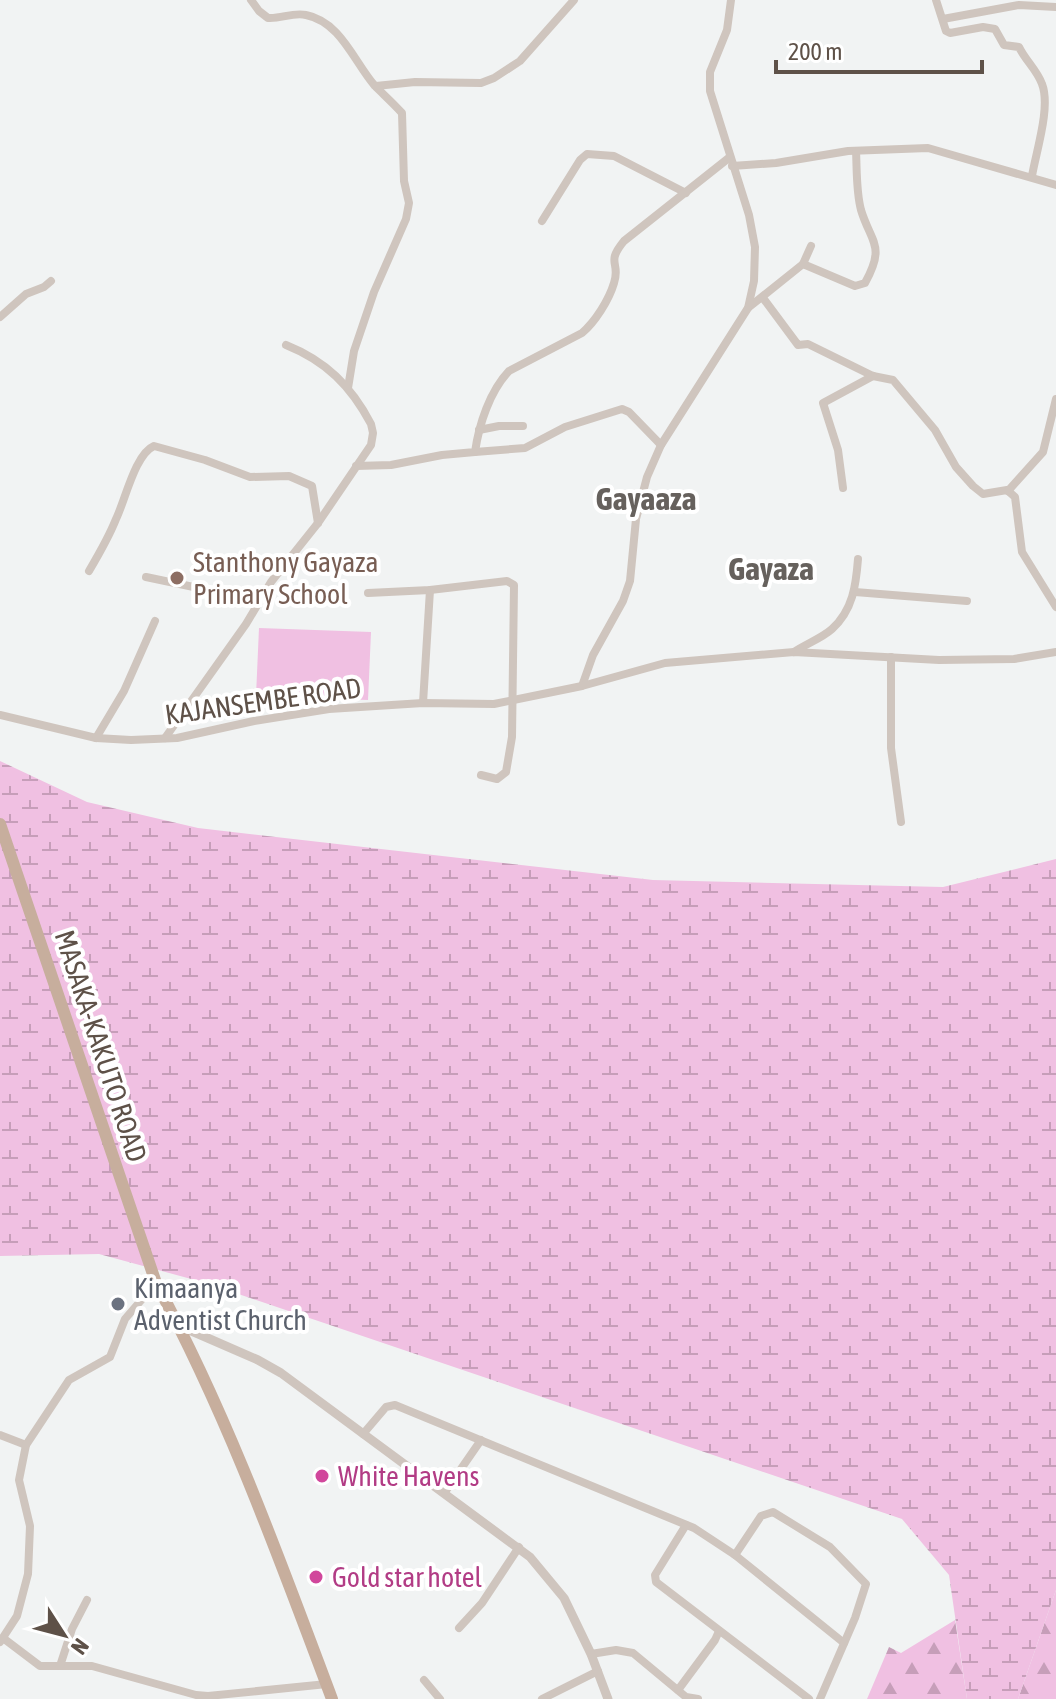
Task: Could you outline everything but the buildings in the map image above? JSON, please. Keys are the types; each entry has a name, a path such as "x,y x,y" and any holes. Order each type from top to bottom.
{"highway":[{"name":"MASAKA-KAKUTO ROAD","path":"0,824 156,1283 180,1326 241,1459 332,1699"}],"street":[{"path":"251,0 268,18 309,15 327,25 343,40 375,86 402,113 404,181 409,203 406,219 374,292 354,351 348,388"},
{"path":"375,86 415,82 481,83 494,78 520,61 574,0"},
{"path":"582,686 593,655 623,601 630,581 636,519 647,477 661,445 748,308 754,281 755,247 749,215 710,91 710,72 727,30 731,0"},
{"path":"936,0 950,33 983,27 995,29 1004,45 1019,47 1026,62 1037,74 1046,96 1032,176"},
{"path":"943,19 1019,5 1056,7"},
{"path":"475,452 479,430 500,381 509,371 582,333 591,325 614,282 614,252 624,241 731,161 928,148 1056,185"},
{"path":"803,264 855,286 862,286 867,279 874,262 876,244 862,213 856,151"},
{"path":"542,221 580,160 587,154 614,156 686,193"},
{"path":"748,308 803,264 811,246"},
{"path":"0,317 26,294 51,281"},
{"path":"763,298 798,345 808,344 898,385 935,430 956,467 978,491 988,494 1008,491 1043,452 1056,399"},
{"path":"165,738 271,582 318,523 371,445 373,433 348,388 325,365 286,345"},
{"path":"843,488 838,450 823,403 873,376"},
{"path":"356,466 391,465 442,455 525,448 565,427 622,409 629,412 661,445"},
{"path":"479,430 523,426"},
{"path":"89,571 116,519 133,475 148,449 154,446 250,477 289,476 303,481 312,486 318,523"},
{"path":"1008,491 1015,497 1026,562 1056,607"},
{"path":"794,652 831,630 855,592 858,559"},
{"path":"146,577 260,601"},
{"path":"368,593 507,581 514,585 513,726 506,772 497,779 481,775"},
{"path":"423,703 430,590"},
{"path":"855,592 967,601"},
{"path":"96,738 124,691 155,621"},
{"name":"KAJANSEMBE ROAD","path":"0,715 96,738 165,738 295,713 423,703 494,704 582,686 665,663 794,652 939,660 1014,659 1056,652"},
{"path":"891,657 891,748 901,822"},
{"path":"156,1283 125,1319 110,1357 69,1380 26,1445 19,1480 30,1526 28,1574 21,1606 2,1640 40,1666 92,1666 208,1696 327,1684"},
{"path":"180,1326 281,1373 519,1547 554,1583 591,1654 608,1699"},
{"path":"363,1434 386,1407 395,1405 686,1525 735,1555 844,1643"},
{"path":"0,1435 26,1445"},
{"path":"445,1492 481,1440"},
{"path":"735,1555 757,1520 773,1512 830,1547 866,1584 820,1699"},
{"path":"686,1525 655,1579 720,1636 809,1699"},
{"path":"459,1628 482,1603 519,1547"},
{"path":"60,1666 72,1629 87,1600"},
{"path":"678,1690 720,1636"},
{"path":"591,1654 616,1650 633,1653 685,1698 698,1699"},
{"path":"542,1699 598,1671"},
{"path":"424,1680 440,1699"}],"green space":[{"path":"259,628 371,632 368,700 256,696"},
{"path":"0,761 87,802 198,828 653,880 943,887 1056,859 1056,1590 1018,1699 967,1699 949,1575 902,1519 206,1283 99,1254 0,1256"},
{"path":"1056,1590 1056,1699 1018,1699"},
{"path":"955,1620 967,1699 867,1699 889,1647 901,1653"}],"place":[{"name":"Stanthony Gayaza Primary School","path":"177,578"},
{"name":"Kimaanya Adventist Church","path":"118,1304"},
{"name":"White Havens","path":"322,1476"},
{"name":"Gold star hotel","path":"316,1577"}],"district":[{"name":"Gayaaza","path":"646,499"},
{"name":"Gayaza","path":"771,569"}]}
